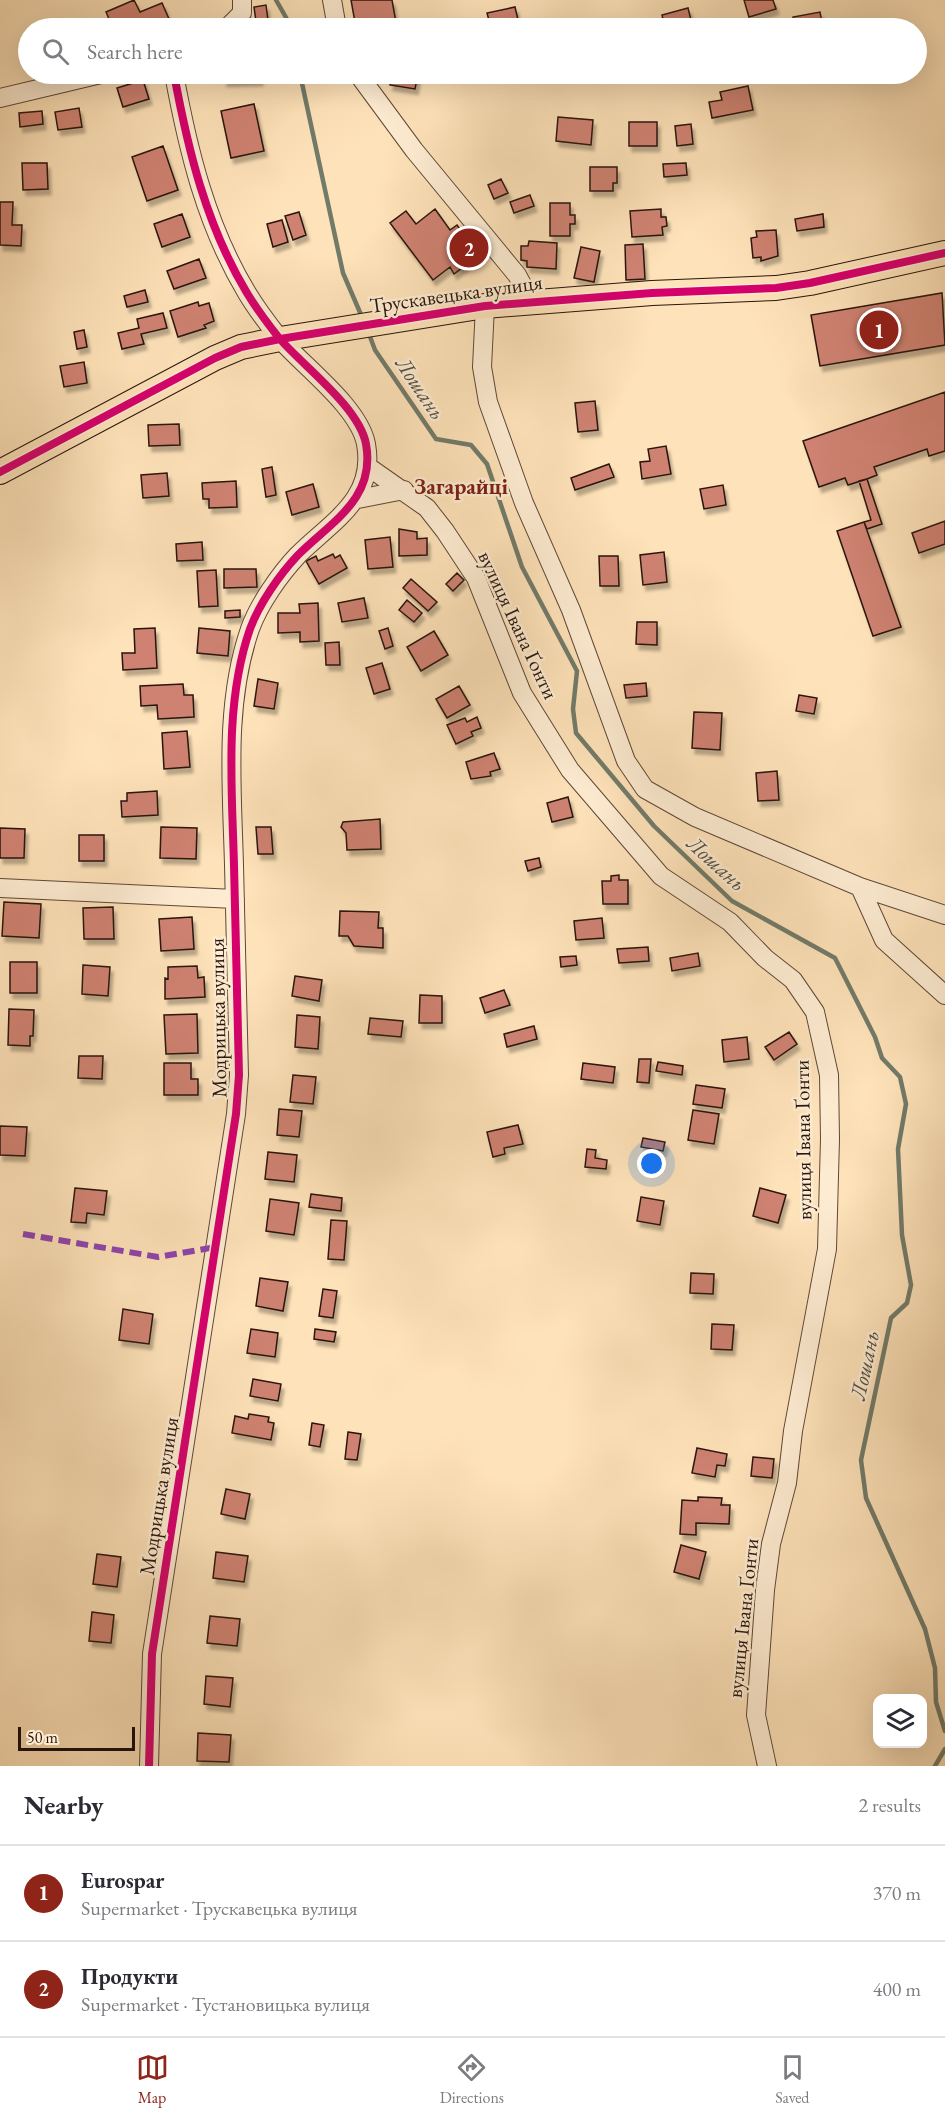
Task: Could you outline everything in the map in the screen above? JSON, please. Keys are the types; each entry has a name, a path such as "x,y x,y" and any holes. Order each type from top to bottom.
{"main road":[{"name":"Трускавецька вулиця","path":"0,472 215,358 242,347 349,327 485,306 531,301 776,288 810,283 945,253"}],"street":[{"path":"237,18 242,13 242,0"},
{"path":"332,0 336,18"},
{"path":"0,98 59,84"},
{"name":"Модрицька вулиця","path":"149,1766 152,1654 236,1114 239,1075 232,729 240,660 251,625 271,591 297,556 358,499 364,484 367,466 366,442 357,423 331,390 280,339 247,293 217,235 190,156 176,84"},
{"path":"364,84 407,141 517,275 531,301"},
{"path":"485,306 482,367 488,402 524,503 571,610 626,761 645,789 675,807 860,887 945,915"},
{"name":"вулиця Івана Ґонти","path":"367,466 427,508 476,578 522,693 570,770 661,876 730,922 765,958 793,980 815,1012 828,1075 830,1148 827,1249 793,1431 787,1483 771,1544 765,1590 756,1715 767,1766"},
{"path":"358,499 404,490"},
{"path":"860,887 884,940 945,995"},
{"path":"0,888 235,899"}],"building":[{"path":"134,0 140,12 162,3 169,18 109,18 106,12"},
{"path":"351,0 392,0 395,18 354,18"},
{"path":"744,0 773,0 776,9 749,17"},
{"path":"266,5 268,18 256,18 254,7"},
{"path":"515,7 518,18 488,18 487,13"},
{"path":"688,8 690,18 663,18 662,15"},
{"path":"820,12 821,18 793,18"},
{"path":"130,84 144,84 149,99 123,107 117,88"},
{"path":"390,84 416,84 415,89"},
{"path":"748,86 753,110 712,118 709,102 722,100 720,92"},
{"path":"254,104 264,151 231,158 221,111"},
{"path":"79,108 82,127 58,130 55,112"},
{"path":"42,111 43,124 20,127 19,113"},
{"path":"558,117 593,120 591,145 556,141"},
{"path":"629,122 657,122 657,146 629,146"},
{"path":"691,124 693,144 677,146 675,126"},
{"path":"163,146 178,190 147,201 132,157"},
{"path":"22,163 47,163 48,189 23,190"},
{"path":"686,163 687,175 664,177 663,164"},
{"path":"590,167 617,167 617,183 613,183 613,191 590,191"},
{"path":"501,179 508,193 494,199 488,185"},
{"path":"530,195 534,206 514,213 510,202"},
{"path":"0,202 13,202 12,225 22,225 21,246 0,245"},
{"path":"550,203 570,203 570,215 575,215 575,224 570,224 570,236 550,236"},
{"path":"435,209 450,230 457,225 475,249 466,256 470,262 454,274 450,267 433,280 390,223 406,211 416,224"},
{"path":"661,209 661,217 666,217 667,226 662,227 663,235 632,237 630,211"},
{"path":"299,212 306,235 293,240 285,216"},
{"path":"182,214 190,237 162,247 154,224"},
{"path":"823,214 824,227 797,231 795,219"},
{"path":"282,220 288,242 273,247 267,224"},
{"path":"776,230 778,256 761,261 761,257 753,258 751,238 757,237 756,231"},
{"path":"529,241 557,243 556,269 527,267 527,261 521,260 521,246 528,246"},
{"path":"643,244 645,279 626,280 625,245"},
{"path":"581,247 600,251 594,282 574,278"},
{"path":"199,259 206,278 174,289 167,271"},
{"path":"145,290 148,302 127,307 124,296"},
{"path":"942,293 945,345 820,366 811,315"},
{"path":"198,302 199,306 209,303 214,321 204,325 206,328 178,337 170,311"},
{"path":"163,313 167,328 141,334 144,344 122,349 118,333 139,328 137,319"},
{"path":"84,330 87,347 77,349 74,332"},
{"path":"84,362 87,383 64,387 60,366"},
{"path":"945,392 945,451 929,456 927,449 874,467 877,475 867,479 848,485 845,478 819,487 803,441"},
{"path":"595,401 598,430 578,432 575,403"},
{"path":"179,424 180,445 149,446 148,425"},
{"path":"666,446 671,474 642,479 640,462 650,461 648,449"},
{"path":"609,464 614,477 575,490 571,478"},
{"path":"272,467 276,495 266,497 262,469"},
{"path":"167,473 169,496 143,498 141,475"},
{"path":"867,479 882,524 867,529 864,522 871,520 859,481"},
{"path":"236,481 237,507 209,508 209,499 203,499 202,483"},
{"path":"313,484 319,507 292,515 286,492"},
{"path":"723,485 726,505 704,509 700,489"},
{"path":"945,521 945,544 919,553 912,533"},
{"path":"864,522 901,627 873,636 837,531"},
{"path":"399,529 417,532 417,539 427,538 427,555 399,556"},
{"path":"390,537 393,567 368,569 365,540"},
{"path":"202,542 203,560 177,561 176,544"},
{"path":"664,552 667,582 643,585 640,555"},
{"path":"333,554 335,558 340,555 347,568 319,584 306,561 316,556 318,561"},
{"path":"599,556 618,556 619,586 600,586"},
{"path":"224,569 256,569 257,587 224,588"},
{"path":"216,570 218,606 199,607 197,571"},
{"path":"457,573 464,580 453,591 446,584"},
{"path":"411,579 437,602 428,611 403,588"},
{"path":"364,598 368,618 342,622 338,603"},
{"path":"407,600 422,613 414,622 399,610"},
{"path":"318,603 319,641 300,642 300,632 278,633 278,613 300,613 299,604"},
{"path":"240,610 240,617 225,618 225,611"},
{"path":"637,622 657,622 657,645 636,644"},
{"path":"155,628 157,668 123,670 122,653 135,653 134,629"},
{"path":"199,628 230,631 228,656 197,653"},
{"path":"388,628 393,646 385,649 379,631"},
{"path":"434,631 448,655 421,671 407,647"},
{"path":"339,642 340,665 326,665 325,643"},
{"path":"382,663 390,689 374,694 366,668"},
{"path":"258,679 278,683 274,709 254,706"},
{"path":"646,683 647,696 626,698 624,685"},
{"path":"183,684 184,695 193,695 194,717 158,719 157,705 141,706 140,686"},
{"path":"459,686 470,705 447,718 436,699"},
{"path":"799,695 817,698 814,714 796,711"},
{"path":"694,712 722,713 720,750 692,748"},
{"path":"477,717 481,728 471,732 473,736 456,744 447,725 465,718 467,722"},
{"path":"187,731 190,767 164,769 162,733"},
{"path":"494,753 500,769 490,772 491,776 471,779 466,762"},
{"path":"777,771 779,800 758,801 756,773"},
{"path":"157,791 158,815 122,817 121,801 127,801 127,793"},
{"path":"568,797 573,817 552,822 547,803"},
{"path":"380,819 381,849 347,850 346,833 341,827 343,822"},
{"path":"161,827 197,828 196,859 160,858"},
{"path":"256,827 271,827 273,854 258,854"},
{"path":"0,828 25,829 24,858 0,858"},
{"path":"79,835 104,835 104,861 79,861"},
{"path":"539,858 541,867 528,871 525,861"},
{"path":"619,875 619,880 628,880 628,904 603,904 602,881 611,881 611,876"},
{"path":"4,902 41,904 39,938 2,936"},
{"path":"113,907 114,939 84,939 83,908"},
{"path":"340,911 379,912 378,928 383,928 383,948 354,946 348,936 339,936"},
{"path":"192,917 194,949 161,951 159,919"},
{"path":"602,918 604,938 576,940 574,921"},
{"path":"648,947 649,961 619,963 617,949"},
{"path":"698,953 700,966 672,971 670,958"},
{"path":"576,956 577,965 561,967 560,957"},
{"path":"10,962 37,962 37,993 10,993"},
{"path":"83,965 110,967 108,996 82,994"},
{"path":"197,966 198,978 204,977 205,997 165,999 165,978 168,979 168,967"},
{"path":"295,976 322,980 319,1001 292,996"},
{"path":"504,990 510,1005 485,1013 480,998"},
{"path":"420,995 442,996 442,1023 419,1023"},
{"path":"9,1009 34,1010 33,1036 30,1036 30,1046 8,1045"},
{"path":"197,1014 198,1053 166,1054 164,1015"},
{"path":"297,1015 320,1017 318,1049 295,1047"},
{"path":"370,1018 403,1021 401,1037 368,1034"},
{"path":"534,1026 537,1039 507,1047 504,1034"},
{"path":"789,1032 797,1044 774,1060 765,1047"},
{"path":"747,1037 749,1059 724,1062 722,1040"},
{"path":"79,1056 103,1056 102,1079 78,1078"},
{"path":"639,1059 651,1059 649,1083 637,1082"},
{"path":"658,1062 683,1066 682,1075 656,1071"},
{"path":"164,1063 191,1063 191,1079 198,1079 198,1095 164,1095"},
{"path":"583,1063 615,1067 613,1083 581,1079"},
{"path":"293,1075 316,1077 313,1104 290,1102"},
{"path":"696,1085 725,1089 722,1108 693,1104"},
{"path":"279,1109 302,1111 299,1137 277,1135"},
{"path":"693,1110 719,1114 714,1144 688,1140"},
{"path":"518,1125 523,1144 504,1148 505,1154 493,1157 487,1132"},
{"path":"0,1126 27,1127 25,1156 0,1155"},
{"path":"643,1138 665,1142 663,1151 641,1147"},
{"path":"587,1149 596,1150 595,1158 607,1160 606,1169 585,1167"},
{"path":"268,1152 297,1155 294,1182 265,1179"},
{"path":"75,1188 107,1191 104,1215 87,1213 86,1223 71,1222"},
{"path":"760,1188 786,1195 778,1223 753,1216"},
{"path":"311,1194 342,1198 341,1211 309,1207"},
{"path":"641,1197 664,1201 660,1225 637,1221"},
{"path":"270,1199 299,1203 294,1235 266,1231"},
{"path":"331,1220 347,1221 344,1260 328,1259"},
{"path":"691,1273 714,1274 713,1294 690,1293"},
{"path":"260,1278 288,1282 283,1311 256,1306"},
{"path":"323,1289 337,1291 333,1318 319,1316"},
{"path":"123,1309 153,1314 149,1344 119,1340"},
{"path":"712,1324 734,1325 732,1350 711,1349"},
{"path":"251,1329 278,1333 275,1357 247,1353"},
{"path":"315,1329 336,1332 334,1342 314,1339"},
{"path":"253,1379 281,1384 278,1401 250,1396"},
{"path":"249,1414 269,1417 268,1422 274,1423 271,1440 232,1433 235,1416 248,1419"},
{"path":"312,1423 324,1425 320,1447 309,1445"},
{"path":"348,1432 361,1434 357,1460 345,1459"},
{"path":"697,1448 727,1454 725,1466 717,1465 715,1477 692,1473"},
{"path":"753,1457 774,1459 772,1478 751,1476"},
{"path":"226,1489 250,1494 245,1519 221,1514"},
{"path":"698,1497 722,1498 721,1505 730,1505 729,1524 696,1523 696,1535 680,1534 682,1500 698,1501"},
{"path":"681,1545 706,1552 699,1579 674,1572"},
{"path":"216,1552 248,1556 244,1582 213,1578"},
{"path":"97,1554 121,1557 117,1587 93,1584"},
{"path":"92,1612 114,1615 111,1643 89,1641"},
{"path":"210,1616 240,1619 237,1646 207,1643"},
{"path":"206,1676 233,1678 230,1707 204,1704"},
{"path":"198,1733 231,1735 229,1762 197,1761"}],"waterway":[{"name":"Лошань","path":"276,0 286,18"},
{"name":"Лошань","path":"302,84 343,273 362,317"},
{"name":"Лошань","path":"369,334 375,350 436,439 471,445 487,464 522,567 577,671 573,709 576,733 654,826 732,901 835,958 875,1037 882,1058 900,1077 906,1104 898,1149 902,1235 911,1285 907,1303 891,1318 861,1460 866,1498 925,1629 935,1668 936,1702 945,1731"},
{"name":"Лошань","path":"935,1766 945,1749"}],"marked path":[{"path":"23,1234 158,1257 216,1247"}],"cycle path":[{"path":"149,1766 152,1654 236,1114 239,1075 231,776 236,687 250,629 264,600 298,555 337,520 358,495 367,463 366,444 353,416 329,388 279,338 254,304 233,267 220,241 200,186 176,84"},
{"path":"0,472 215,358 241,347 485,306 652,293 776,288 810,283 945,253"}],"place":[{"name":"Продукти","path":"469,248"},
{"name":"Eurospar","path":"879,330"}],"district":[{"name":"Загарайці","path":"461,486"}]}
